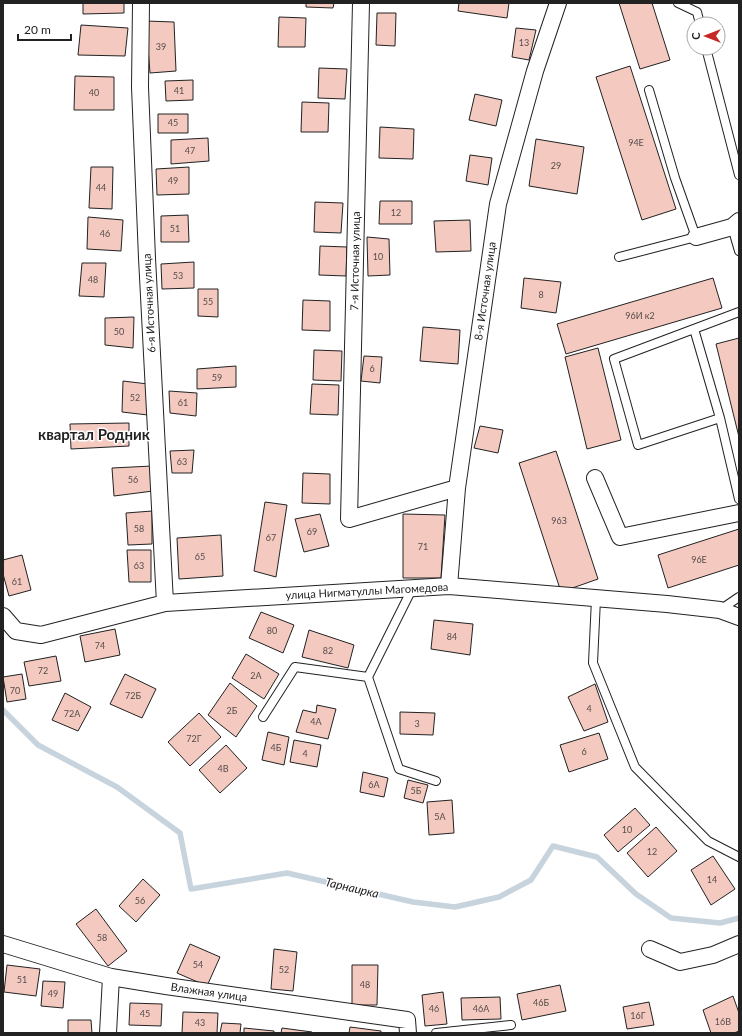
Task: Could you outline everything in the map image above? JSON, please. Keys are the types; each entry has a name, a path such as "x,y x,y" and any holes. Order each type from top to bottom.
{"street":[{"name":"6-я Источная улица","path":"142,3 140,103 146,258 165,603"},
{"name":"7-я Источная улица","path":"361,3 349,519 457,488"},
{"name":"8-я Источная улица","path":"449,586 457,488 498,204 535,71 558,3"},
{"path":"696,237 735,224"},
{"path":"595,478 620,537 739,513"},
{"name":"улица Нигматуллы Магомедова","path":"3,616 16,631 41,635 165,603 449,586 667,604 720,610 739,617"},
{"name":"Влажная улица","path":"3,944 111,977 407,1020 408,1033"},
{"path":"650,949 680,962 713,955 739,944"},
{"path":"108,1033 111,977"}],"lane":[{"path":"678,3 697,12 698,16"},
{"path":"708,56 739,175"},
{"path":"619,257 696,237 675,178 649,90"},
{"path":"735,224 739,251"},
{"path":"720,418 638,446 614,359 739,312"},
{"path":"694,329 720,418 739,499"},
{"path":"412,589 368,677 399,769 436,781"},
{"path":"720,610 739,597"},
{"path":"596,599 593,663 635,767 708,841 739,857"},
{"path":"263,717 295,667 368,677"},
{"path":"436,1033 511,1025"}],"building":[{"path":"83,3 124,3 124,13 83,14"},
{"path":"306,3 334,3 333,8 306,7"},
{"path":"459,3 509,3 507,18 458,11"},
{"path":"619,3 652,3 670,60 640,69"},
{"path":"377,13 396,13 395,46 376,45"},
{"path":"279,17 306,18 305,47 278,47"},
{"path":"146,21 174,22 176,71 150,73"},
{"path":"81,25 128,28 125,56 78,55"},
{"path":"516,28 536,30 529,60 512,57"},
{"path":"630,66 676,209 642,220 596,77"},
{"path":"319,68 347,69 345,99 318,98"},
{"path":"75,76 114,77 114,110 74,110"},
{"path":"193,80 193,100 166,101 165,81"},
{"path":"475,94 502,100 496,126 469,120"},
{"path":"302,102 329,103 328,132 301,132"},
{"path":"158,114 188,114 188,133 158,133"},
{"path":"380,127 414,129 413,159 379,158"},
{"path":"208,138 209,161 171,164 171,140"},
{"path":"536,139 584,147 577,194 529,186"},
{"path":"470,155 492,158 488,185 466,181"},
{"path":"91,167 113,167 112,209 89,208"},
{"path":"189,167 189,194 157,195 156,169"},
{"path":"380,201 412,201 412,224 379,224"},
{"path":"315,202 343,203 341,233 314,232"},
{"path":"188,215 189,242 161,242 161,216"},
{"path":"88,217 123,220 121,251 87,249"},
{"path":"470,220 471,251 436,252 434,221"},
{"path":"367,237 389,239 390,275 368,276"},
{"path":"320,246 347,247 346,276 319,275"},
{"path":"194,262 194,288 162,289 161,264"},
{"path":"82,263 106,263 104,297 79,296"},
{"path":"524,278 561,282 556,313 521,308"},
{"path":"713,278 722,308 566,354 557,324"},
{"path":"198,289 218,289 218,317 198,316"},
{"path":"303,300 330,301 330,331 302,330"},
{"path":"134,317 133,348 105,345 105,318"},
{"path":"423,327 460,330 458,364 420,361"},
{"path":"739,338 739,437 716,344"},
{"path":"598,348 621,440 587,449 565,357"},
{"path":"314,350 342,351 341,381 313,380"},
{"path":"364,356 382,357 380,383 361,381"},
{"path":"236,366 236,387 197,389 197,369"},
{"path":"123,381 148,384 148,415 122,412"},
{"path":"312,384 339,385 338,415 310,414"},
{"path":"169,391 197,393 196,416 170,413"},
{"path":"129,423 129,446 71,449 70,424"},
{"path":"480,426 503,430 498,453 474,448"},
{"path":"194,450 192,473 172,473 170,451"},
{"path":"556,451 598,579 561,592 519,463"},
{"path":"152,466 153,491 114,496 112,468"},
{"path":"303,473 330,474 330,504 302,503"},
{"path":"265,502 287,505 276,577 254,571"},
{"path":"152,511 152,544 128,545 126,513"},
{"path":"320,514 329,546 304,552 295,519"},
{"path":"403,514 445,515 441,578 403,578"},
{"path":"739,529 739,565 668,588 658,555"},
{"path":"221,535 223,576 179,579 177,538"},
{"path":"127,550 151,550 151,582 129,582"},
{"path":"22,555 31,590 9,596 3,574 3,560"},
{"path":"261,612 294,625 283,653 249,638"},
{"path":"434,620 473,624 470,655 431,649"},
{"path":"115,629 120,655 85,662 80,636"},
{"path":"309,630 354,645 348,668 302,657"},
{"path":"246,654 279,674 264,699 232,678"},
{"path":"56,656 61,681 29,686 24,662"},
{"path":"22,674 26,699 7,702 3,677"},
{"path":"125,674 156,689 142,718 110,704"},
{"path":"230,683 257,706 236,737 208,715"},
{"path":"595,684 608,722 584,731 568,697"},
{"path":"65,693 91,707 78,731 52,720"},
{"path":"317,705 336,709 328,739 296,732 303,710 316,713"},
{"path":"400,712 435,713 433,735 400,734"},
{"path":"199,713 221,737 190,766 168,742"},
{"path":"268,732 289,737 284,765 262,760"},
{"path":"599,733 608,759 569,772 560,745"},
{"path":"294,740 321,745 317,767 290,762"},
{"path":"226,745 247,768 220,793 199,770"},
{"path":"363,772 388,778 384,797 360,792"},
{"path":"408,780 428,785 423,803 404,798"},
{"path":"452,800 454,833 429,835 427,802"},
{"path":"635,808 650,825 618,852 604,835"},
{"path":"656,827 677,851 648,877 627,853"},
{"path":"713,856 735,889 711,905 691,870"},
{"path":"143,879 160,895 136,922 119,906"},
{"path":"96,909 127,951 108,966 76,924"},
{"path":"190,944 220,957 207,986 177,973"},
{"path":"274,949 297,952 293,991 271,989"},
{"path":"7,965 40,969 36,996 4,992"},
{"path":"352,965 378,965 377,1005 352,1005"},
{"path":"43,981 65,982 63,1008 41,1006"},
{"path":"560,985 566,1011 522,1020 517,994"},
{"path":"443,992 447,1024 425,1026 422,995"},
{"path":"733,996 739,1013 739,1031 734,1033 711,1033 703,1010"},
{"path":"500,997 501,1019 462,1020 461,998"},
{"path":"649,1002 654,1025 627,1029 623,1007"},
{"path":"130,1003 162,1004 161,1026 129,1025"},
{"path":"183,1012 218,1013 217,1033 182,1033"},
{"path":"68,1020 91,1020 92,1033 68,1033"},
{"path":"222,1023 241,1024 240,1033 220,1033"},
{"path":"350,1027 381,1031 381,1033 349,1033"},
{"path":"244,1028 274,1031 274,1033 244,1033"},
{"path":"282,1028 312,1032 312,1033 281,1033"}],"waterway":[{"name":"Тарнаирка","path":"3,710 38,745 117,787 180,833 191,889 287,873 413,902 455,907 499,897 531,880 553,846 597,857 636,894 671,918 720,923 739,918"}],"district":[{"name":"квартал Родник","path":"94,435"}]}
